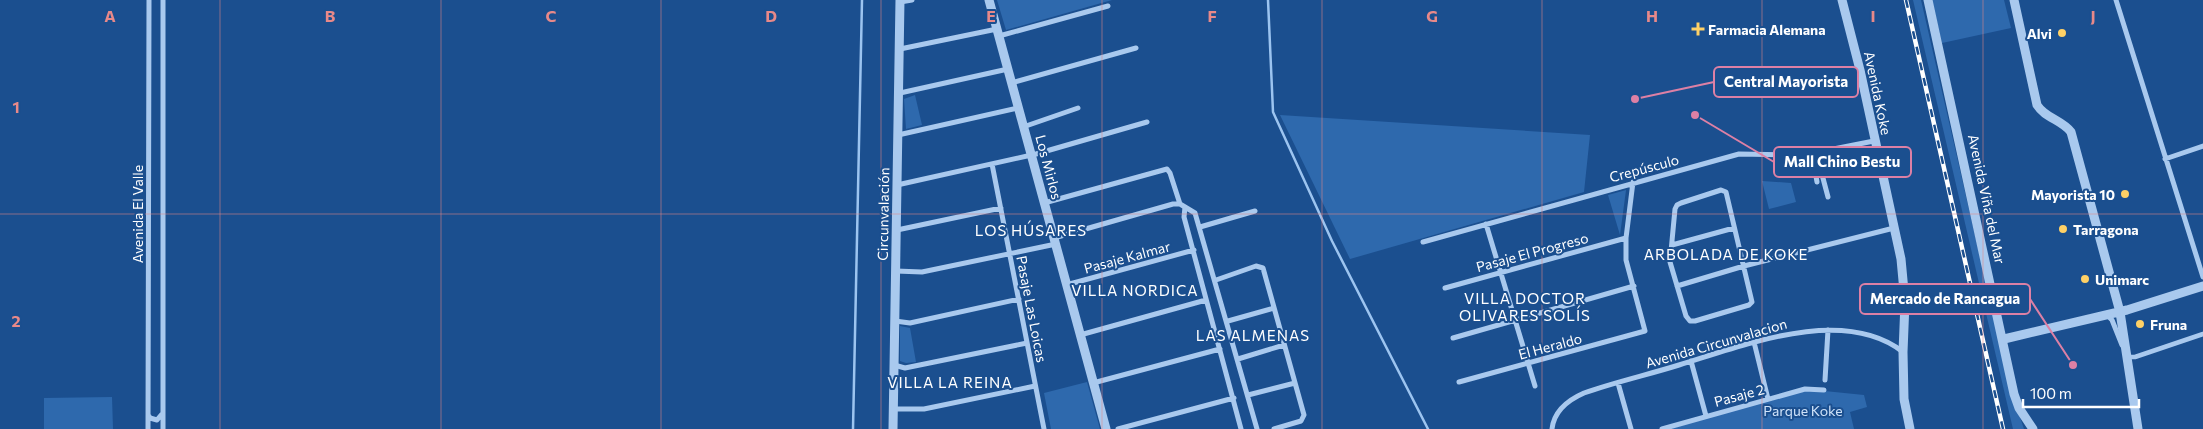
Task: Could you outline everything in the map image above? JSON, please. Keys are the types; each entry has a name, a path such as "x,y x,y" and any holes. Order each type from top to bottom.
{"street":[{"name":"Avenida El Valle","path":"148,429 149,0"},
{"name":"Avenida El Valle","path":"163,0 163,429"},
{"path":"900,1 912,0"},
{"name":"Los Mirlos","path":"989,0 1106,429"},
{"name":"Avenida Koke","path":"1842,0 1901,259 1905,302 1904,399 1910,429"},
{"name":"Avenida Viña del Mar","path":"1928,0 2019,408 2033,429"},
{"path":"2014,0 2037,105 2040,110 2064,124 2070,132 2120,312 2138,429"},
{"path":"2116,0 2203,277"},
{"name":"Circunvalación","path":"893,429 900,94 900,1"},
{"path":"900,49 998,32 1108,6"},
{"path":"1012,83 1136,48"},
{"path":"900,94 1008,69"},
{"path":"898,135 1018,108"},
{"path":"1023,127 1078,108"},
{"path":"898,185 1031,155 1146,122"},
{"name":"Crepúsculo","path":"1423,242 1739,154 1798,155 1874,141"},
{"path":"2165,159 2203,146"},
{"path":"1812,153 1817,182"},
{"name":"Pasaje Las Loicas","path":"992,164 1044,429"},
{"path":"1815,167 1820,167 1828,197"},
{"path":"1044,203 1166,169 1170,173 1183,205 1184,217 1241,429"},
{"path":"1453,338 1634,286 1626,260 1626,238 1633,182"},
{"path":"1721,190 1726,192 1752,302 1749,305 1690,321 1686,316 1670,262 1672,245 1677,205 1721,190"},
{"path":"896,271 922,272 1010,254 1173,204 1183,205 1195,213 1200,227 1257,429"},
{"path":"897,230 1001,208"},
{"path":"1200,227 1255,211"},
{"path":"1486,224 1535,386"},
{"path":"1672,245 1734,228"},
{"path":"1677,286 1744,266 1894,228"},
{"name":"Pasaje El Progreso","path":"1445,288 1626,238"},
{"name":"Pasaje Kalmar","path":"1066,285 1194,250"},
{"path":"1216,280 1256,266 1263,268 1304,415 1301,421 1274,429"},
{"name":"El Heraldo","path":"1460,382 1645,331 1634,286"},
{"path":"2004,339 2120,312 2203,286"},
{"path":"896,321 910,323 1018,299"},
{"path":"1080,335 1206,300"},
{"path":"1228,321 1274,308"},
{"path":"2107,315 2112,320 2127,357"},
{"path":"1825,380 1828,330"},
{"name":"Avenida Circunvalacion","path":"1552,429 1553,421 1568,401 1584,393 1754,342 1804,331 1828,330 1848,332 1893,344 1903,352"},
{"path":"2127,357 2135,357 2203,334"},
{"path":"1754,342 1768,399"},
{"path":"894,365 905,368 1027,343"},
{"path":"1238,359 1284,345"},
{"path":"1093,383 1220,349"},
{"path":"1691,361 1706,416"},
{"path":"1618,382 1631,429"},
{"path":"1248,395 1295,383"},
{"path":"894,409 924,409 1035,386"},
{"name":"Pasaje 2","path":"1662,429 1805,389 1824,390"},
{"path":"1118,429 1234,398"},
{"path":"148,413 150,418 157,420 163,412"}],"green space":[{"path":"997,0 1112,0 1006,30"},
{"path":"1913,0 1921,0 2010,388 2024,429 2013,429"},
{"path":"1932,0 2004,0 2011,28 1942,43"},
{"path":"915,95 922,125 906,129 904,99"},
{"path":"1280,115 1590,135 1584,192 1350,259"},
{"path":"1762,181 1791,183 1796,202 1769,209"},
{"path":"1626,190 1620,235 1608,195"},
{"path":"900,326 910,328 916,362 906,363 900,361"},
{"path":"1087,382 1100,429 1051,429 1044,393"},
{"name":"Parque Koke","path":"1805,389 1864,395 1867,407 1850,412 1854,429 1670,429"},
{"path":"112,397 113,429 44,429 44,398"}],"waterway":[{"path":"853,429 862,0"},
{"path":"1268,0 1273,112 1332,241 1428,429"}],"railway":[{"path":"1906,0 2003,429"}],"place":[{"name":"Farmacia Alemana","path":"1698,29"},
{"name":"Alvi","path":"2062,33"},
{"name":"Central Mayorista","path":"1635,99"},
{"name":"Mall Chino Bestu","path":"1695,115"},
{"name":"Mayorista 10","path":"2125,194"},
{"name":"Tarragona","path":"2063,229"},
{"name":"Unimarc","path":"2085,279"},
{"name":"Fruna","path":"2140,324"},
{"name":"Mercado de Rancagua","path":"2073,365"}],"district":[{"name":"LOS HÚSARES","path":"1031,230"},
{"name":"ARBOLADA DE KOKE","path":"1726,254"},
{"name":"VILLA NORDICA","path":"1135,290"},
{"name":"VILLA DOCTOR OLIVARES SOLÍS","path":"1525,306"},
{"name":"LAS ALMENAS","path":"1253,335"},
{"name":"VILLA LA REINA","path":"950,382"}]}
